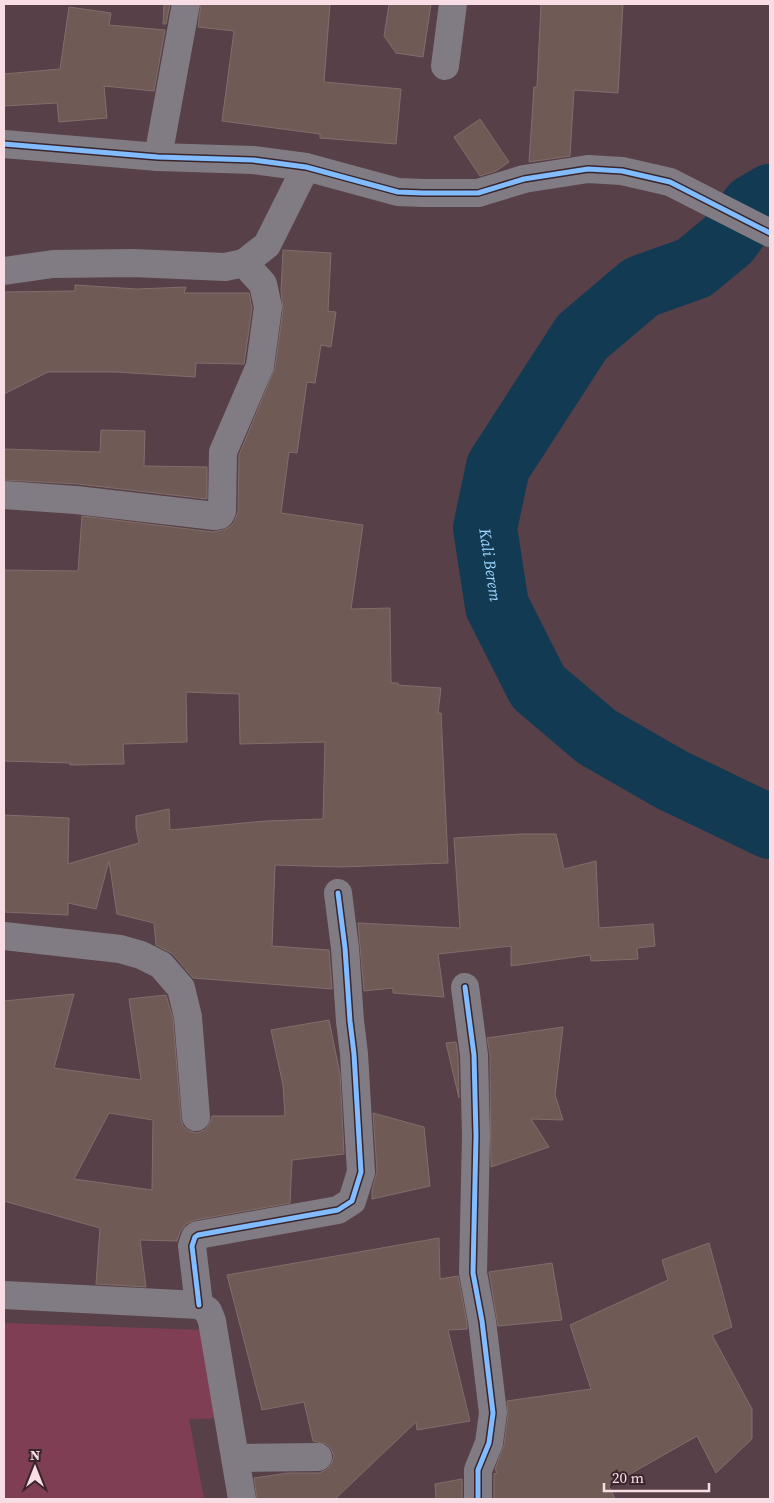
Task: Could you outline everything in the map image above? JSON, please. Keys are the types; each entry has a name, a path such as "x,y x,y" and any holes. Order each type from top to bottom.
{"street":[{"path":"158,157 186,4"},
{"path":"445,66 453,4"},
{"path":"4,144 158,157 253,160 306,167 398,192 478,193 524,179 588,169 622,171 670,182 752,225"},
{"path":"4,271 53,264 133,263 224,267 244,263 267,245 306,167"},
{"path":"4,495 76,500 215,516 220,515 222,511 223,452 260,366 268,307 263,284 244,263"},
{"path":"199,1304 192,1246 195,1237 338,1210 352,1201 361,1172 345,948 338,893"},
{"path":"4,936 120,949 141,954 161,965 181,988 188,1017 196,1117"},
{"path":"465,987 474,1055 476,1136 473,1272 482,1321 493,1414 489,1443 478,1470 478,1499"},
{"path":"4,1295 199,1304 208,1311 212,1321 242,1499"},
{"path":"236,1458 318,1457"}],"shaded area":[{"path":"4,1323 203,1330 225,1418 189,1419 204,1499 4,1499"}],"building":[{"path":"164,4 170,4 166,24 163,24"},
{"path":"201,4 330,4 324,82 401,89 396,144 320,138 320,134 222,121 234,31 198,27"},
{"path":"389,4 431,4 423,57 396,53 384,36"},
{"path":"541,4 623,4 618,93 574,90 570,156 529,162 534,87 537,87"},
{"path":"69,7 111,13 109,25 165,30 154,91 104,86 107,118 59,122 57,103 4,106 4,74 60,69"},
{"path":"480,119 509,162 496,171 480,176 454,137"},
{"path":"283,250 331,253 328,311 336,312 331,347 321,345 315,383 307,382 297,453 289,452 281,513 363,525 351,609 390,608 391,683 441,688 438,713 441,713 448,863 340,867 275,865 272,946 329,950 332,989 193,978 173,954 156,945 154,923 117,914 109,861 96,909 68,903 68,915 4,912 4,815 69,818 68,864 139,843 136,816 169,809 170,830 265,821 323,819 325,742 240,744 239,694 186,692 187,742 123,744 124,764 70,765 70,763 4,761 4,570 78,571 82,516 213,532 230,527 238,512 239,455 275,368 283,309 281,291"},
{"path":"75,285 137,289 186,287 184,293 249,293 252,308 244,364 196,363 195,377 116,372 48,372 4,394 4,292 75,291"},
{"path":"101,430 145,431 144,466 207,467 207,499 78,484 4,480 4,449 100,452"},
{"path":"556,834 564,869 596,861 599,928 653,924 655,946 637,948 638,959 591,961 590,955 511,966 511,946 438,954 444,997 393,993 393,988 364,991 358,923 460,928 454,838"},
{"path":"74,994 54,1068 141,1080 129,999 166,995 173,1019 181,1119 183,1126 189,1131 197,1133 205,1130 212,1116 285,1116 283,1085 271,1030 329,1020 340,1074 344,1154 292,1160 290,1203 195,1220 186,1224 180,1232 177,1241 140,1240 146,1287 96,1284 100,1228 4,1201 4,1001","holes":["109,1113 153,1120 152,1190 74,1179"]},
{"path":"563,1027 555,1095 563,1120 531,1119 549,1147 491,1167 490,1055 487,1038"},
{"path":"456,1042 458,1056 459,1098 446,1043"},
{"path":"373,1113 424,1127 430,1186 372,1199 372,1190 377,1171"},
{"path":"439,1238 440,1279 458,1276 467,1323 467,1329 448,1330 470,1421 417,1430 416,1422 335,1499 257,1499 254,1478 288,1473 319,1473 331,1465 334,1456 326,1444 313,1441 304,1402 262,1410 227,1275"},
{"path":"709,1243 732,1327 712,1335 752,1409 752,1439 716,1473 697,1436 609,1486 615,1499 494,1499 494,1474 497,1473 495,1469 504,1445 508,1415 507,1401 591,1389 570,1325 668,1280 662,1260"},
{"path":"552,1263 562,1320 498,1326 489,1272"},
{"path":"462,1479 462,1499 436,1499 435,1484"}],"waterway":[{"name":"Kali Berem","path":"770,196 753,206 728,240 694,268 641,287 582,337 498,467 485,528 497,606 538,687 597,737 672,780 770,827"}],"cycle path":[{"path":"4,144 158,157 253,160 306,167 398,192 478,193 524,179 588,169 622,171 670,182 770,233"},
{"path":"199,1305 192,1246 195,1237 338,1210 352,1201 361,1172 354,1054 345,948 338,893"},
{"path":"465,987 474,1055 476,1136 473,1273 482,1321 493,1413 489,1443 478,1470 478,1499"}]}
